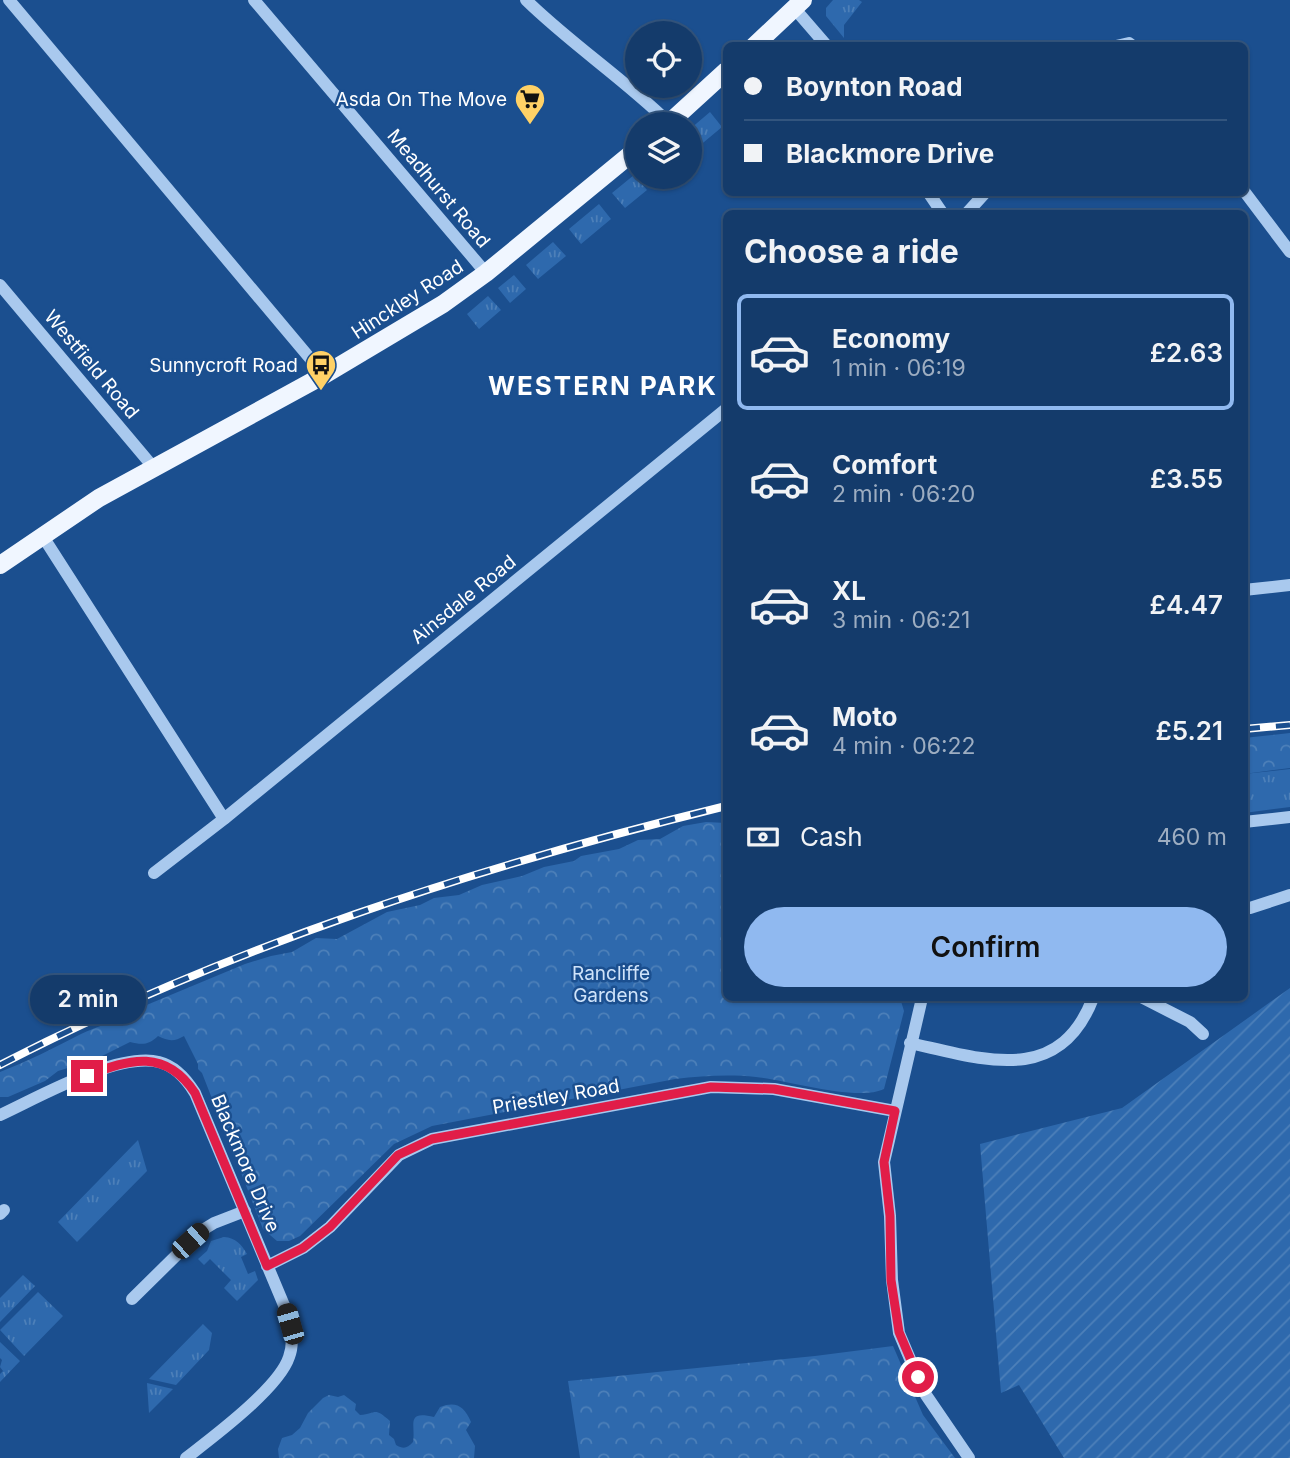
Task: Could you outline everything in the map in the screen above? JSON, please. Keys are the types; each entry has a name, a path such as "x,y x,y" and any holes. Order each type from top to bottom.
{"main road":[{"path":"758,42 799,4"},
{"path":"682,112 723,74"},
{"name":"Hinckley Road","path":"0,565 99,498 324,375 443,304 486,273 625,159"}],"street":[{"path":"9,0 324,375"},
{"name":"Meadhurst Road","path":"254,0 486,273"},
{"path":"526,0 657,112"},
{"path":"799,4 824,42"},
{"path":"970,210 982,196"},
{"path":"1248,196 1290,252"},
{"name":"Westfield Road","path":"0,285 154,468"},
{"name":"Ainsdale Road","path":"154,873 224,820 723,411"},
{"path":"42,535 224,820"},
{"path":"1248,590 1290,585"},
{"path":"1248,822 1290,817"},
{"path":"1250,908 1290,895"},
{"path":"921,1001 884,1162 890,1216 891,1280 899,1332 926,1395 969,1458"},
{"path":"910,1043 986,1060 1013,1062 1043,1055 1071,1037 1082,1025 1092,1001"},
{"path":"1149,1001 1190,1022 1203,1034"},
{"path":"1190,1022 1199,1012"},
{"name":"Blackmore Drive","path":"0,1115 110,1066 144,1060 161,1062 176,1070 195,1093 290,1324 292,1339 290,1356 280,1376 191,1456"},
{"name":"Priestley Road","path":"267,1266 303,1248 330,1227 398,1155 432,1139 711,1087 774,1089 895,1111"},
{"path":"132,1299 201,1231 245,1211"}],"green space":[{"path":"833,0 862,2 844,25 844,38 826,16 826,8"},
{"path":"710,112 722,127 702,144 702,119"},
{"path":"625,182 625,189 647,190 625,208 612,193"},
{"path":"599,204 611,219 581,244 569,229"},
{"path":"553,242 566,256 538,279 526,265"},
{"path":"514,275 526,289 510,303 498,288"},
{"path":"488,296 501,310 479,329 467,314"},
{"path":"1290,733 1290,768 1248,773 1248,738"},
{"path":"1290,769 1290,807 1248,812 1248,774"},
{"name":"Rancliffe Gardens","path":"706,822 723,823 723,1001 901,1001 904,1011 884,1089 872,1092 840,1092 756,1077 695,1077 432,1126 394,1144 300,1236 289,1241 277,1241 263,1229 202,1073 184,1036 171,1040 158,1036 145,1044 130,1042 94,1060 58,1071 45,1081 8,1097 0,1097 0,1072 137,1009 245,964 292,952 316,938 337,939 387,912 420,905 434,898 459,895 482,885 574,861 581,856 619,849 638,840 660,839 683,826"},
{"path":"1290,988 1290,1458 1064,1458 1019,1385 1001,1393 980,1144 1122,1108"},
{"path":"138,1140 147,1171 77,1242 58,1222"},
{"path":"224,1237 235,1240 243,1247 247,1254 241,1257 248,1274 255,1271 258,1280 237,1301 224,1288 231,1280 210,1259 204,1265 198,1259 207,1251 211,1241"},
{"path":"23,1275 35,1286 0,1322 0,1298"},
{"path":"38,1292 63,1316 24,1356 0,1330"},
{"path":"203,1324 212,1333 209,1350 176,1385 149,1379"},
{"path":"0,1342 20,1361 0,1382 0,1374 3,1371 0,1367"},
{"path":"893,1346 923,1415 955,1458 580,1458 568,1381"},
{"path":"147,1383 173,1389 149,1413"},
{"path":"329,1395 344,1395 356,1404 355,1410 360,1415 375,1412 385,1416 390,1421 389,1435 396,1445 403,1448 413,1442 415,1417 434,1417 440,1407 459,1406 471,1422 466,1430 475,1446 474,1458 279,1458 278,1449 282,1438 292,1435 300,1428 308,1413"}],"railway":[{"path":"1248,729 1290,725"},
{"path":"0,1065 86,1022 175,983 355,914 540,856 723,807"}],"place":[{"name":"Asda On The Move","path":"530,126"},
{"name":"Sunnycroft Road","path":"321,392"}],"district":[{"name":"WESTERN PARK","path":"603,386"}],"route":[{"path":"87,1076 110,1066 144,1060 161,1062 188,1081 267,1266 303,1248 330,1227 398,1155 432,1139 711,1087 774,1089 895,1111 884,1162 890,1216 891,1280 899,1332 918,1377"}]}
